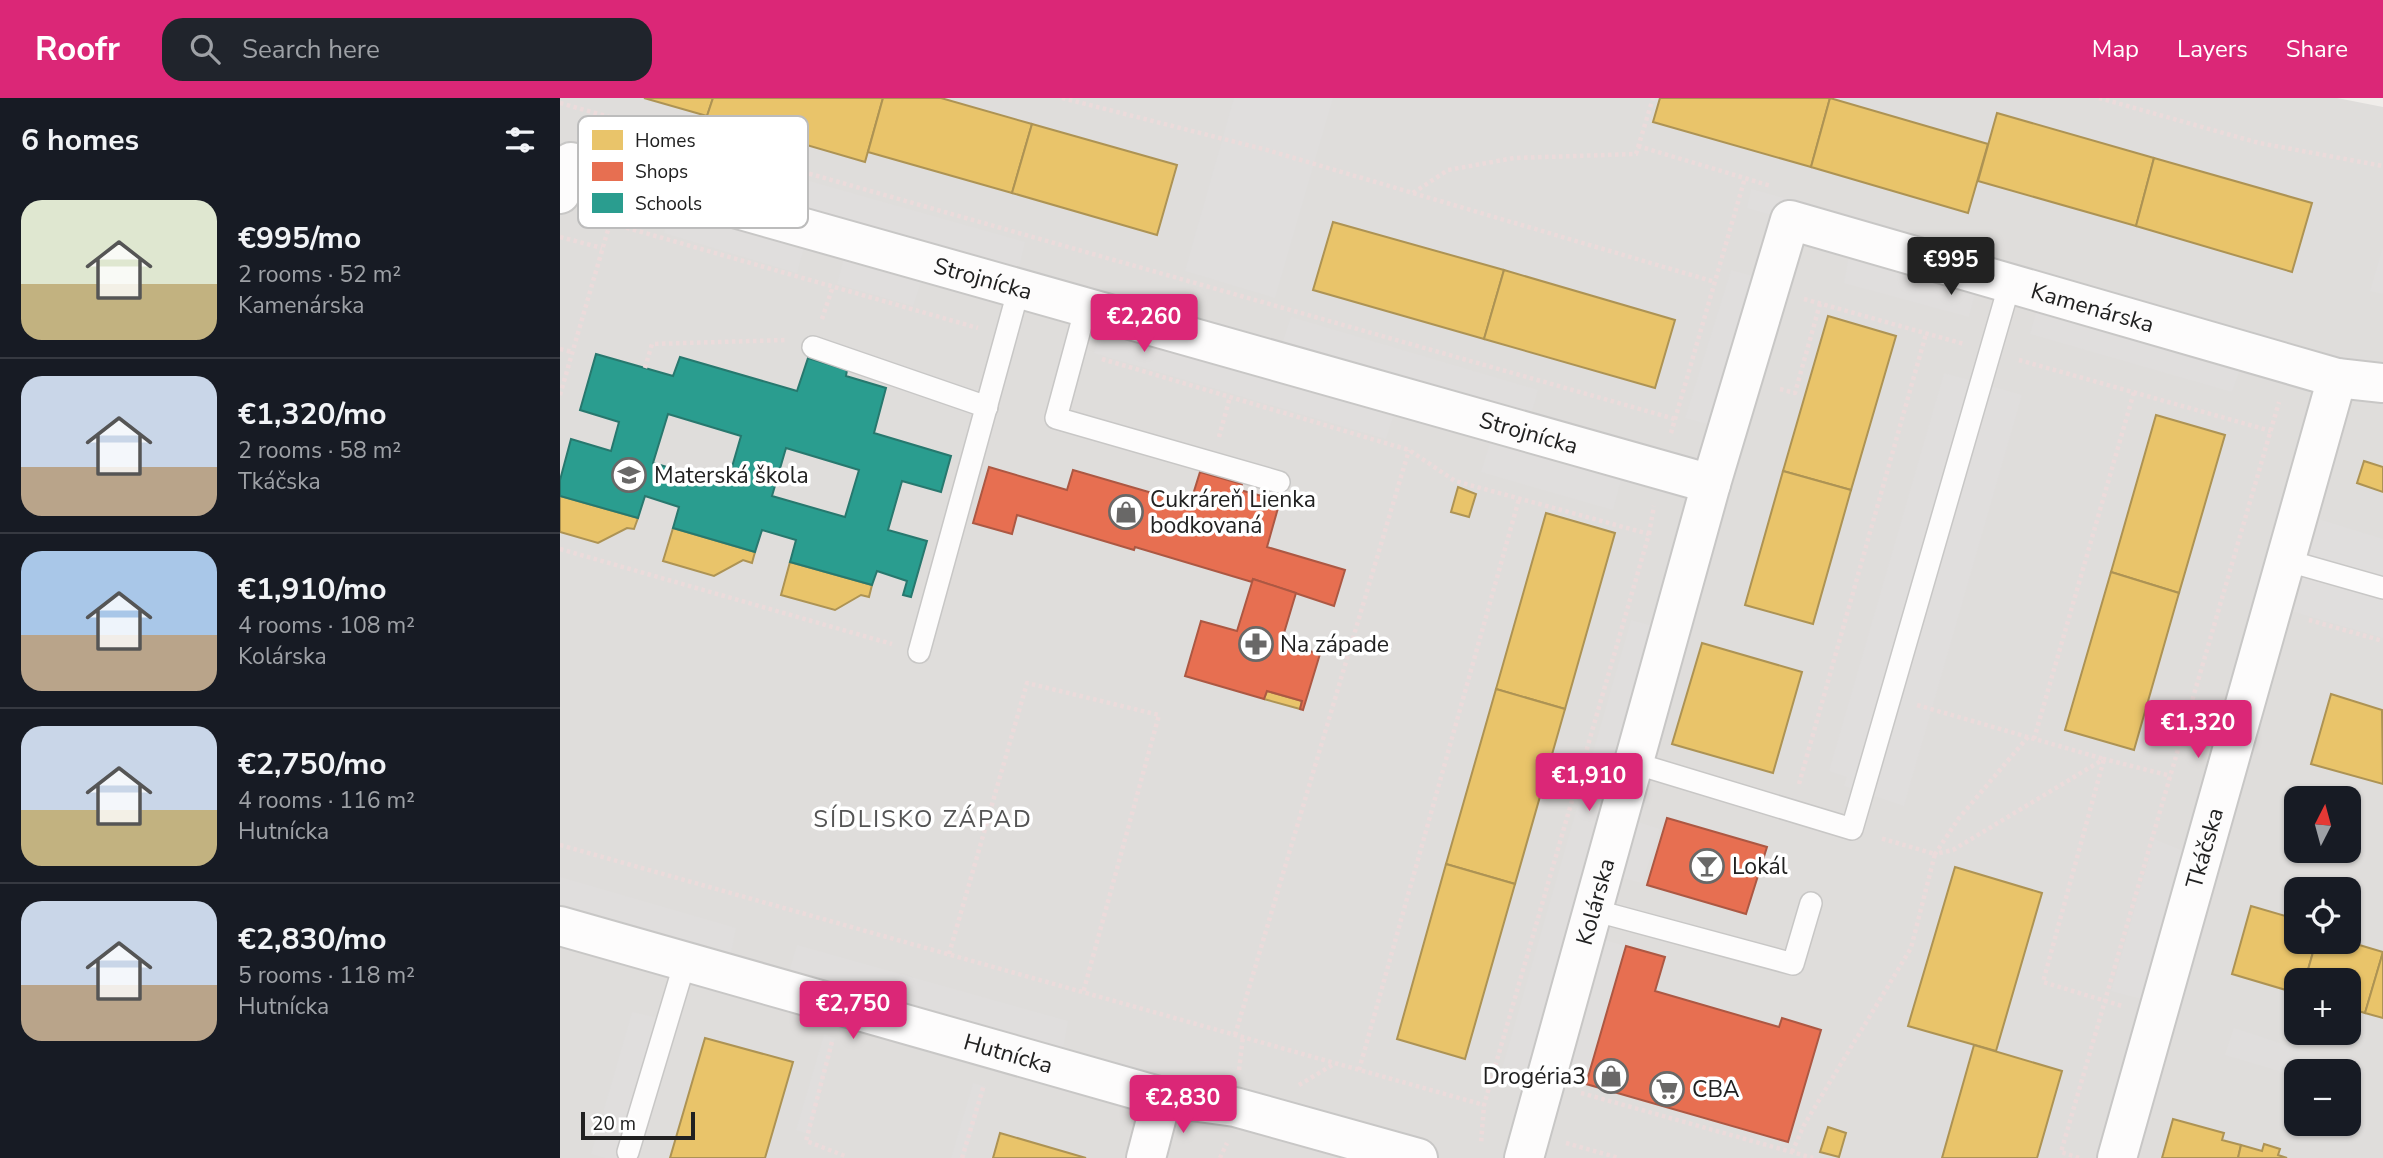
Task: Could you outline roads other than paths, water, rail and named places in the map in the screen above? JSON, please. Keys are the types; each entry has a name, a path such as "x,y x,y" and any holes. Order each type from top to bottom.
{"street":[{"name":"Strojnícka","path":"562,185 571,162 578,164"},
{"name":"Kamenárska","path":"1712,484 1790,220 2288,364 2337,377 2383,383"},
{"name":"Strojnícka","path":"806,228 1712,484"},
{"name":"Tkáčska","path":"2117,1158 2337,377"},
{"name":"Kolárska","path":"1524,1158 1712,484"},
{"name":"Hutnícka","path":"560,926 1162,1097 1235,1107 1418,1158"},
{"path":"1146,1158 1162,1097"}],"lane":[{"path":"1634,763 1852,829 2010,283"},
{"path":"919,652 1019,288"},
{"path":"1086,307 1056,418 1279,482"},
{"path":"813,347 986,407"},
{"path":"2286,560 2383,589"},
{"path":"1593,911 1793,964 1811,903"},
{"path":"628,1152 685,961"}],"place":[{"name":"Materská škola","path":"629,475"},
{"name":"Cukráreň Lienka bodkovaná","path":"1126,512"},
{"name":"Na západe","path":"1256,644"},
{"name":"Lokál","path":"1707,866"},
{"name":"Drogéria3","path":"1611,1076"},
{"name":"CBA","path":"1667,1089"}],"district":[{"name":"SÍDLISKO ZÁPAD","path":"923,819"}]}
